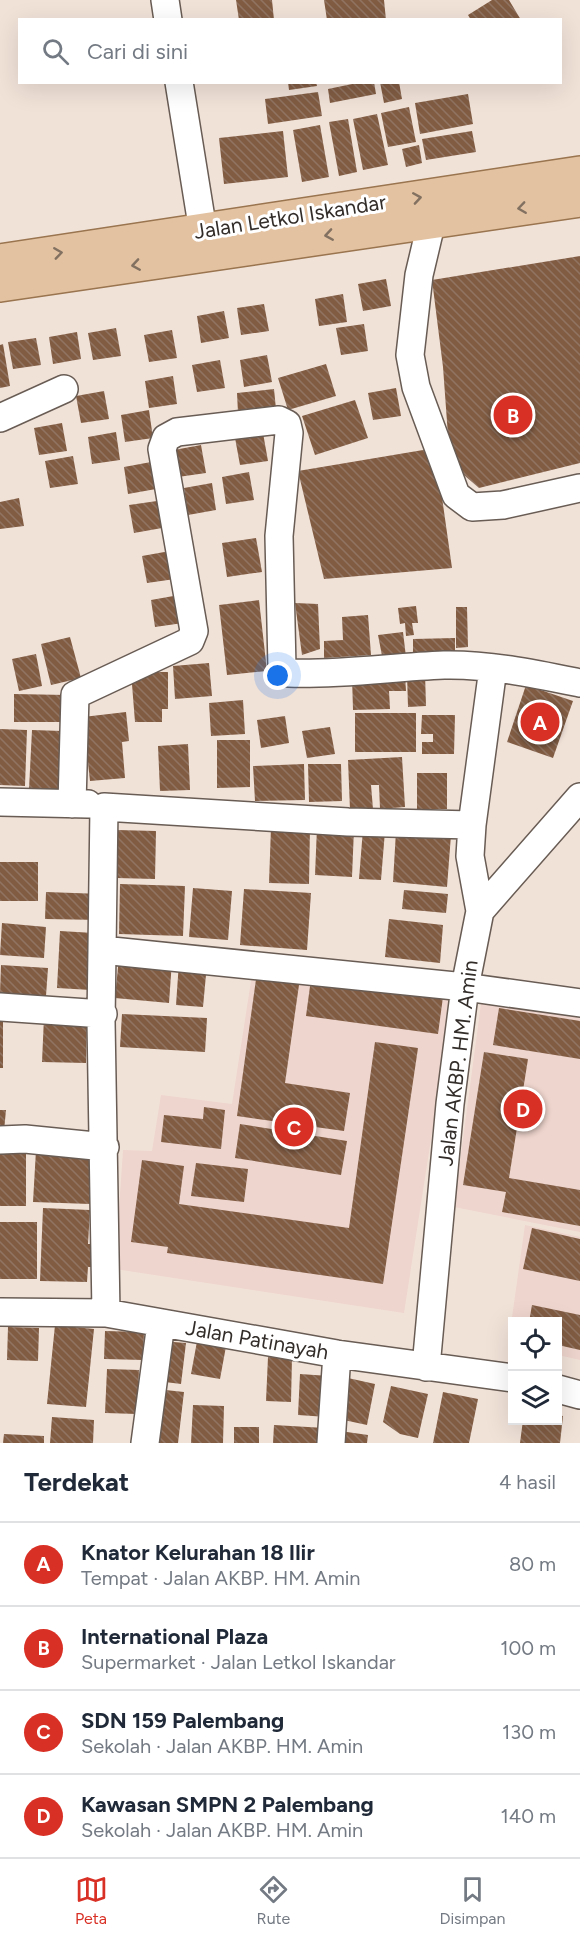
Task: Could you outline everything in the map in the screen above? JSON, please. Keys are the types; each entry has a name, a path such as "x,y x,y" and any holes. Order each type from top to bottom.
{"main road":[{"name":"Jalan Letkol Iskandar","path":"0,261 580,173"},
{"name":"Jalan Letkol Iskandar","path":"0,285 580,200"}],"street":[{"path":"165,0 168,18"},
{"path":"178,84 203,231"},
{"path":"432,220 419,275 410,355 416,387 456,495 472,507 492,506 580,488"},
{"path":"0,418 64,389"},
{"path":"72,804 75,695 190,641 194,631 162,449 166,438 177,432 279,420 287,424 279,536 282,668 288,674 326,674 445,665 493,668 580,683"},
{"path":"480,910 470,856 493,668"},
{"path":"480,910 580,797"},
{"path":"0,802 72,804 348,822 472,825"},
{"path":"104,807 102,950 106,1313"},
{"name":"Jalan AKBP. HM. Amin","path":"426,1366 450,1104 465,987 480,910"},
{"path":"102,950 465,987 580,1003"},
{"path":"0,1007 103,1014"},
{"path":"0,1140 25,1139 105,1147"},
{"name":"Jalan Patinayah","path":"0,1312 106,1313 337,1354 508,1377"},
{"path":"145,1443 161,1323"},
{"path":"331,1443 337,1354"},
{"path":"562,1390 580,1395"}],"shaded area":[{"path":"253,968 454,991 404,1313 115,1269 123,1150 152,1151 161,1095 232,1104"},
{"path":"482,996 580,1011 580,1232 454,1207"},
{"path":"525,1225 580,1237 580,1360 562,1356 562,1317 512,1317"}],"building":[{"path":"236,0 272,0 274,18 239,18"},
{"path":"324,0 384,0 386,18 327,18"},
{"path":"492,0 509,0 520,18 470,18 468,15"},
{"path":"288,84 316,84 317,86 289,90"},
{"path":"352,84 374,84 376,94 330,103 328,89"},
{"path":"380,84 399,84 402,99 384,103"},
{"path":"318,92 322,116 268,124 265,99"},
{"path":"468,94 473,124 420,134 415,103"},
{"path":"409,107 416,142 388,147 381,113"},
{"path":"377,114 388,165 363,170 353,119"},
{"path":"348,119 357,172 339,176 329,122"},
{"path":"320,125 329,177 302,182 293,130"},
{"path":"283,131 288,177 224,184 219,138"},
{"path":"472,131 476,152 426,160 422,139"},
{"path":"419,145 422,163 406,167 402,149"},
{"path":"580,256 580,463 479,488 450,463 443,367 432,280"},
{"path":"386,279 391,306 363,311 358,284"},
{"path":"343,294 347,322 319,326 315,299"},
{"path":"264,304 269,331 241,335 237,308"},
{"path":"224,311 229,338 201,343 197,316"},
{"path":"364,324 368,351 341,355 336,328"},
{"path":"116,328 121,356 93,360 88,333"},
{"path":"172,330 177,358 149,362 144,335"},
{"path":"77,332 81,359 53,364 49,337"},
{"path":"36,338 41,365 13,369 8,342"},
{"path":"3,344 10,386 0,388 0,345"},
{"path":"267,355 272,382 244,387 240,360"},
{"path":"220,360 225,388 197,392 192,365"},
{"path":"326,364 336,396 288,410 278,378"},
{"path":"173,376 177,404 149,408 145,381"},
{"path":"396,388 401,416 373,420 368,393"},
{"path":"274,389 276,409 238,413 237,393"},
{"path":"104,391 109,419 81,423 76,396"},
{"path":"355,400 368,438 315,455 302,416"},
{"path":"149,410 153,438 125,442 121,415"},
{"path":"62,423 67,451 39,455 34,428"},
{"path":"116,432 120,460 92,464 88,437"},
{"path":"263,433 268,461 240,465 235,438"},
{"path":"201,445 206,473 178,477 174,450"},
{"path":"435,448 452,568 324,579 298,471"},
{"path":"73,456 78,484 50,488 45,461"},
{"path":"151,462 156,489 128,494 124,467"},
{"path":"249,472 254,500 226,504 222,477"},
{"path":"212,483 216,510 188,515 184,488"},
{"path":"19,498 24,526 0,529 0,502"},
{"path":"157,501 162,528 134,533 129,505"},
{"path":"256,538 262,572 227,577 222,543"},
{"path":"170,551 175,579 147,583 142,556"},
{"path":"179,595 183,623 155,627 151,600"},
{"path":"259,600 267,671 227,675 219,605"},
{"path":"295,603 318,604 320,649 302,655"},
{"path":"416,606 418,623 412,623 414,635 406,636 405,623 400,624 398,608"},
{"path":"456,607 467,607 468,647 456,648"},
{"path":"368,615 371,655 324,658 324,641 343,640 342,617"},
{"path":"403,632 406,657 383,661 378,635"},
{"path":"70,637 81,678 51,685 41,644"},
{"path":"455,638 455,654 413,655 413,639"},
{"path":"36,654 42,686 19,691 12,659"},
{"path":"209,663 212,696 175,699 173,666"},
{"path":"131,672 168,672 168,709 162,709 162,722 135,722"},
{"path":"425,673 426,706 408,707 407,674"},
{"path":"405,675 406,691 389,691 390,709 353,710 352,677"},
{"path":"526,685 573,701 553,758 507,742"},
{"path":"14,694 67,695 66,722 14,722"},
{"path":"243,700 245,734 211,736 209,703"},
{"path":"126,712 129,741 122,742 125,778 90,781 83,717"},
{"path":"355,713 416,713 416,752 355,752"},
{"path":"422,715 455,715 454,754 422,754 422,742 433,742 433,734 421,734"},
{"path":"285,716 289,743 261,748 257,720"},
{"path":"330,727 335,754 307,758 302,731"},
{"path":"0,729 27,730 25,786 0,785"},
{"path":"32,730 62,731 59,790 29,789"},
{"path":"217,740 250,740 250,787 217,788"},
{"path":"188,744 190,790 160,791 158,746"},
{"path":"402,757 405,807 380,809 379,785 371,785 373,809 350,810 348,760"},
{"path":"304,764 305,800 255,801 253,766"},
{"path":"308,764 341,764 342,801 309,802"},
{"path":"417,773 447,773 447,809 417,809"},
{"path":"271,827 310,827 309,884 269,883"},
{"path":"317,827 354,829 352,877 315,875"},
{"path":"363,829 385,831 381,880 359,879"},
{"path":"117,830 156,831 155,879 116,878"},
{"path":"396,831 451,835 447,887 393,882"},
{"path":"0,862 38,862 38,901 0,901"},
{"path":"120,884 185,886 183,936 119,934"},
{"path":"193,888 232,891 228,940 189,937"},
{"path":"244,889 311,893 307,950 240,945"},
{"path":"404,890 448,894 446,913 402,909"},
{"path":"46,892 102,894 101,920 45,919"},
{"path":"389,919 443,925 440,963 385,957"},
{"path":"2,923 46,927 44,958 0,955"},
{"path":"60,931 94,933 91,990 57,988"},
{"path":"119,957 172,961 169,1003 115,998"},
{"path":"179,962 207,964 203,1007 176,1005"},
{"path":"1,965 48,968 46,996 0,993"},
{"path":"257,972 300,978 285,1083 350,1093 344,1131 237,1116"},
{"path":"311,979 443,997 438,1034 306,1016"},
{"path":"499,1008 580,1021 580,1059 493,1045"},
{"path":"122,1014 207,1018 205,1052 120,1047"},
{"path":"44,1017 87,1019 86,1063 42,1062"},
{"path":"0,1019 3,1019 3,1068 0,1068"},
{"path":"375,1042 418,1048 383,1284 167,1253 168,1247 131,1242 142,1160 184,1166 179,1204 349,1228"},
{"path":"484,1052 528,1059 509,1178 580,1190 580,1226 502,1212 506,1192 463,1185"},
{"path":"204,1107 225,1110 221,1149 161,1142 164,1115 203,1119"},
{"path":"0,1110 6,1110 4,1131 0,1130"},
{"path":"240,1124 347,1141 341,1175 235,1158"},
{"path":"0,1144 26,1144 26,1206 0,1206"},
{"path":"36,1150 92,1153 90,1204 33,1202"},
{"path":"196,1163 248,1169 244,1202 191,1196"},
{"path":"43,1208 90,1210 88,1244 94,1244 93,1267 88,1267 87,1282 40,1281"},
{"path":"0,1222 37,1222 37,1279 0,1279"},
{"path":"532,1228 580,1239 580,1281 523,1269"},
{"path":"532,1305 580,1315 580,1350 562,1346 562,1317 530,1317"},
{"path":"55,1325 94,1329 86,1407 47,1404"},
{"path":"8,1327 39,1328 38,1361 7,1360"},
{"path":"105,1331 144,1332 143,1360 104,1359"},
{"path":"198,1336 227,1341 220,1379 191,1374"},
{"path":"161,1341 186,1343 181,1384 157,1381"},
{"path":"268,1357 292,1358 291,1402 266,1401"},
{"path":"107,1369 139,1370 137,1414 105,1413"},
{"path":"300,1374 329,1376 327,1417 298,1415"},
{"path":"348,1378 375,1384 367,1425 339,1419"},
{"path":"391,1386 428,1394 418,1438 400,1434 383,1422"},
{"path":"156,1389 184,1392 178,1443 150,1443"},
{"path":"443,1392 478,1399 469,1443 433,1443"},
{"path":"193,1405 224,1406 223,1443 191,1443"},
{"path":"52,1417 94,1420 93,1443 50,1443"},
{"path":"274,1425 325,1428 324,1443 273,1443"},
{"path":"522,1425 562,1425 560,1443 520,1443"},
{"path":"234,1427 259,1427 259,1443 234,1443"},
{"path":"340,1431 368,1435 367,1443 338,1443"},
{"path":"4,1434 44,1436 44,1443 3,1443"}],"place":[{"name":"International Plaza","path":"513,415"},
{"name":"Knator Kelurahan 18 Ilir","path":"540,722"},
{"name":"Kawasan SMPN 2 Palembang","path":"523,1109"},
{"name":"SDN 159 Palembang","path":"294,1127"}]}
